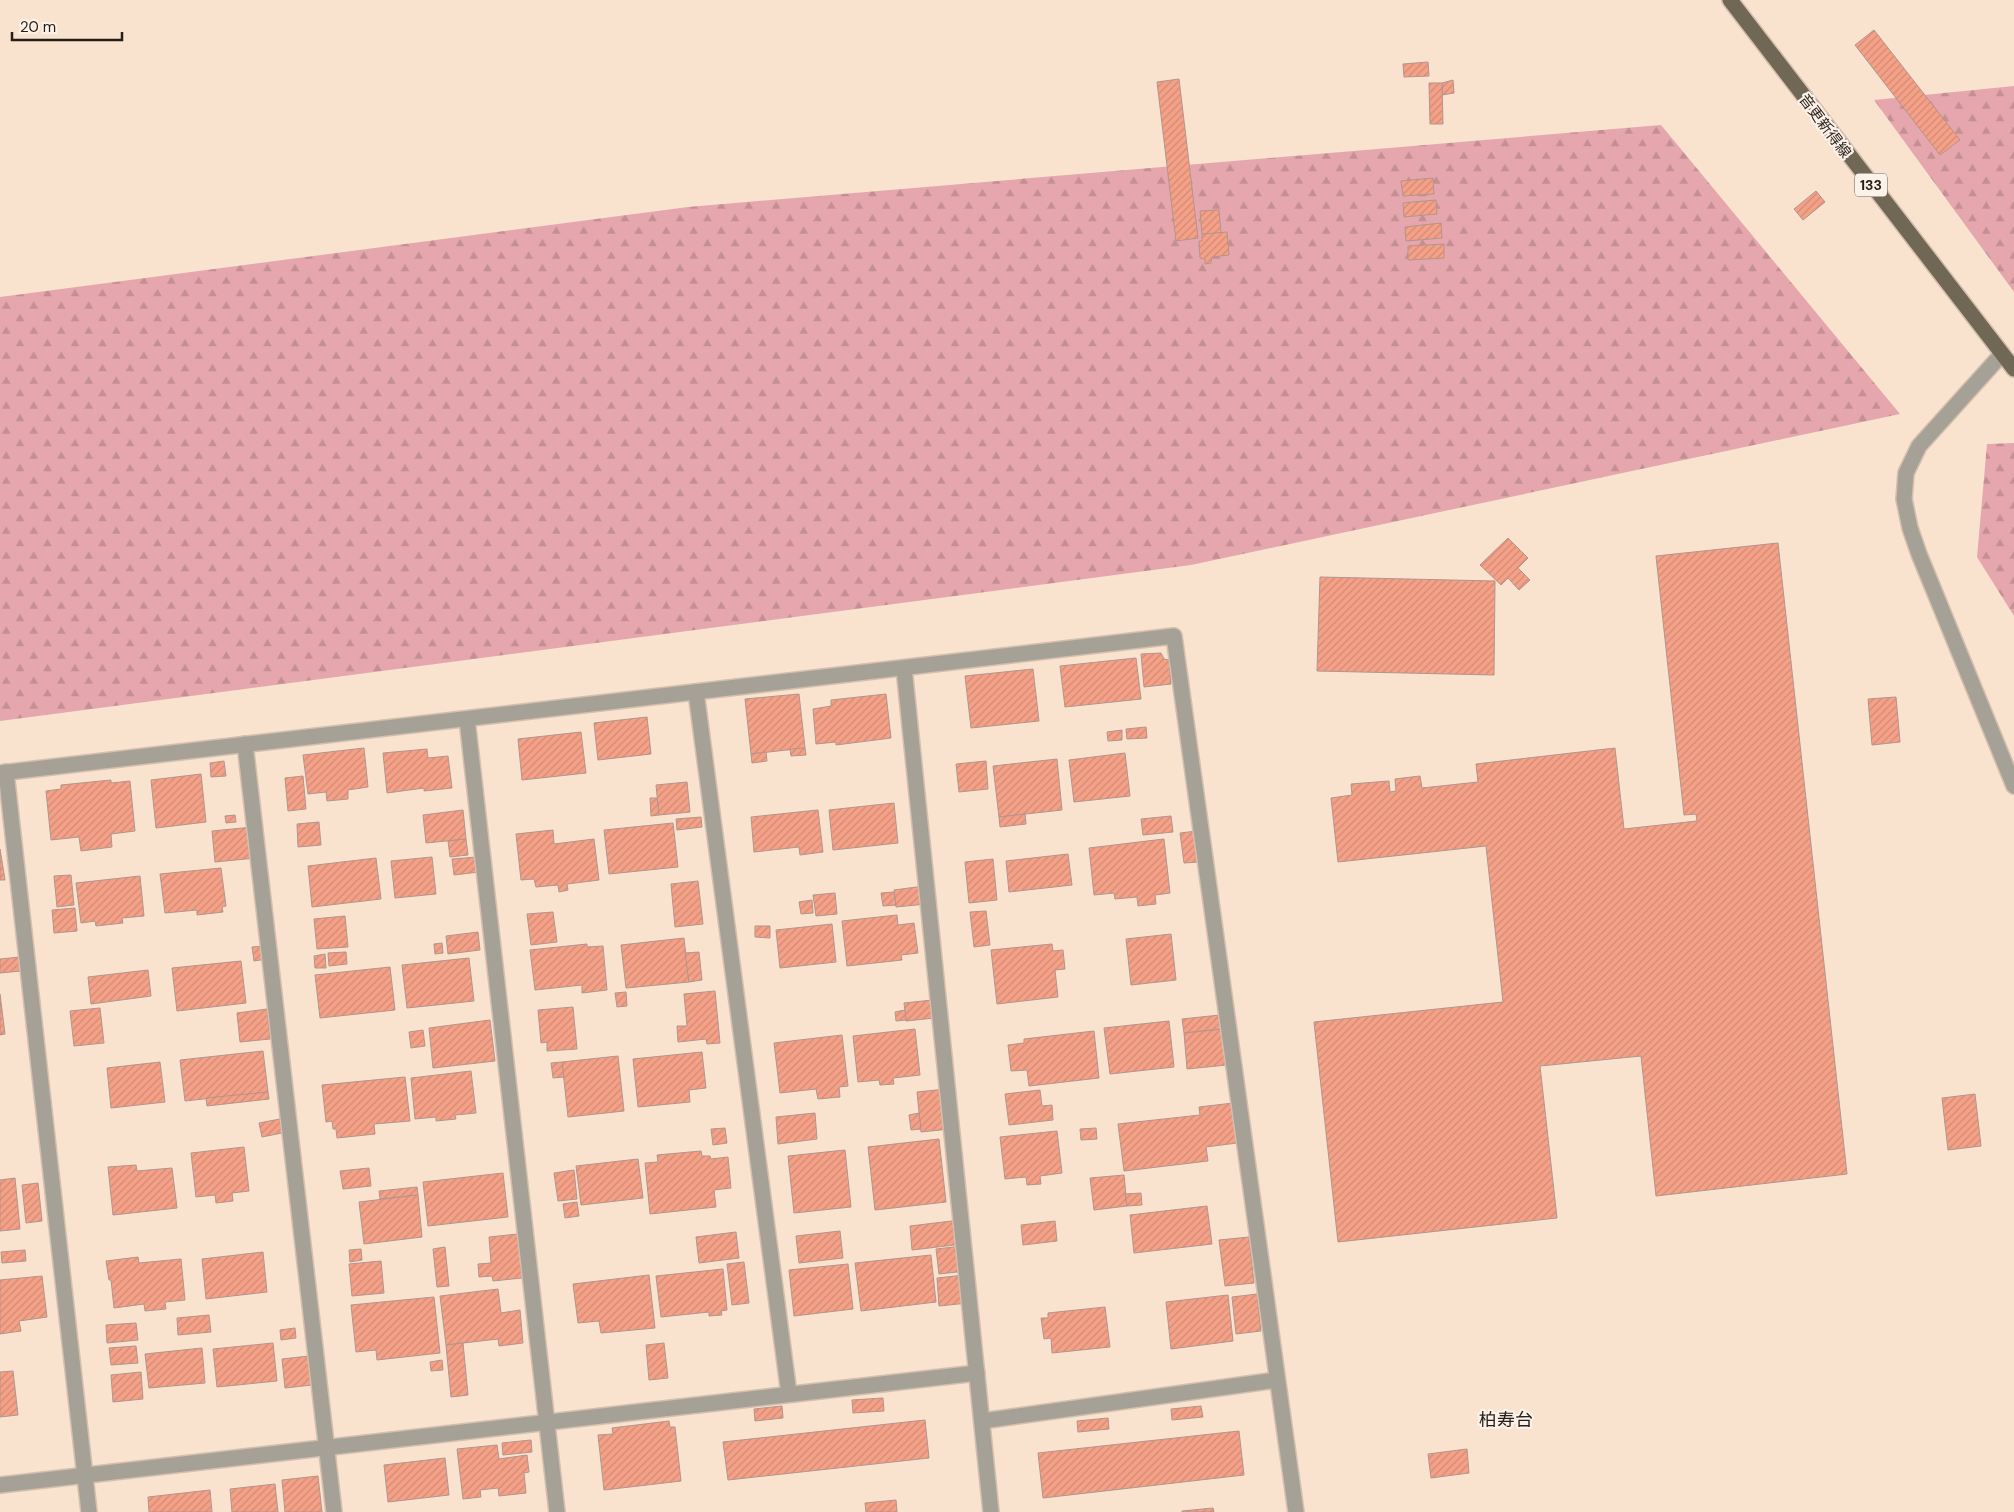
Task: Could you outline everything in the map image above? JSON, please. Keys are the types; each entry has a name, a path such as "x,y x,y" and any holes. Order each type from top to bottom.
{"main road":[{"name":"音更新得線","path":"1730,0 2014,369"}],"street":[{"path":"2002,354 1919,446 1906,473 1904,499 1910,528 1919,554 2014,786"},
{"path":"89,1512 3,773 1174,636 1296,1512"},
{"path":"904,668 991,1512"},
{"path":"696,692 789,1394"},
{"path":"466,719 557,1512"},
{"path":"245,744 334,1512"},
{"path":"0,1485 977,1373"},
{"path":"982,1421 1277,1380"}],"green space":[{"path":"2014,86 2014,292 1874,100"},
{"path":"1661,125 1900,414 1191,565 0,721 0,297 688,207"},
{"path":"2014,443 2014,616 1977,557 1987,444"}],"building":[{"path":"1874,30 1960,140 1940,155 1855,45"},
{"path":"1428,62 1429,76 1404,77 1403,64"},
{"path":"1179,79 1198,238 1176,241 1157,82"},
{"path":"1453,80 1454,93 1442,95 1442,83"},
{"path":"1429,83 1442,83 1443,124 1430,124"},
{"path":"1433,178 1434,194 1403,196 1401,181"},
{"path":"1816,191 1825,202 1803,220 1794,209"},
{"path":"1436,200 1437,214 1404,217 1403,203"},
{"path":"1219,210 1221,233 1202,234 1200,211"},
{"path":"1441,223 1442,238 1406,241 1405,227"},
{"path":"1227,232 1229,255 1212,257 1211,263 1205,264 1205,259 1200,258 1199,241 1202,241 1202,234"},
{"path":"1444,244 1444,258 1408,260 1408,246"},
{"path":"1508,538 1528,558 1518,568 1530,580 1519,590 1508,578 1501,585 1480,565"},
{"path":"1778,543 1847,1174 1656,1196 1641,1056 1540,1066 1557,1218 1338,1242 1314,1022 1503,1002 1486,846 1338,862 1331,798 1352,795 1351,784 1389,781 1390,792 1396,791 1395,779 1420,776 1422,788 1478,782 1476,764 1615,748 1624,829 1697,821 1696,814 1684,815 1656,556"},
{"path":"1320,577 1495,581 1494,675 1317,671"},
{"path":"1161,653 1164,659 1169,660 1171,684 1144,687 1141,654"},
{"path":"1136,658 1141,699 1065,707 1060,666"},
{"path":"1033,669 1039,721 971,728 965,676"},
{"path":"799,694 805,748 751,754 745,699"},
{"path":"886,694 891,738 836,745 836,742 816,744 813,709 831,706 831,700"},
{"path":"1896,697 1900,742 1872,745 1868,699"},
{"path":"647,717 651,754 598,760 594,723"},
{"path":"1146,727 1147,738 1127,739 1126,729"},
{"path":"1122,730 1122,740 1108,741 1107,732"},
{"path":"581,732 586,773 522,780 518,739"},
{"path":"364,748 368,787 348,790 348,799 327,801 326,792 308,794 303,755"},
{"path":"805,748 806,755 791,756 790,749"},
{"path":"427,749 428,758 448,756 452,788 424,791 424,788 387,793 383,753"},
{"path":"766,752 767,761 752,763 751,754"},
{"path":"1125,753 1130,796 1074,802 1069,760"},
{"path":"1057,759 1062,810 999,817 993,766"},
{"path":"224,761 226,776 211,777 210,763"},
{"path":"986,761 988,789 959,792 956,764"},
{"path":"201,774 206,822 156,828 151,780"},
{"path":"303,776 306,809 288,811 285,778"},
{"path":"111,780 111,783 130,781 135,831 111,834 112,847 81,851 79,837 51,840 46,791 61,789 61,785"},
{"path":"687,782 690,812 659,815 656,785"},
{"path":"650,798 657,798 659,815 651,816"},
{"path":"894,803 898,843 833,850 829,810"},
{"path":"463,810 466,839 426,843 423,815"},
{"path":"818,810 823,852 800,855 799,847 754,852 751,817"},
{"path":"1025,814 1026,824 1000,827 999,817"},
{"path":"235,815 236,822 226,823 225,816"},
{"path":"1171,816 1173,832 1143,835 1141,819"},
{"path":"701,817 702,827 677,830 676,819"},
{"path":"319,822 321,845 298,847 297,824"},
{"path":"673,823 678,867 609,874 604,830"},
{"path":"253,827 256,858 215,862 212,831"},
{"path":"553,830 554,844 594,839 599,880 567,884 568,890 559,892 558,885 536,887 534,879 521,880 516,834"},
{"path":"1197,831 1200,862 1184,863 1180,833"},
{"path":"466,839 468,855 450,857 448,841"},
{"path":"1164,839 1170,893 1155,895 1156,904 1138,906 1137,897 1115,899 1114,893 1094,895 1089,848"},
{"path":"0,849 5,880 0,880"},
{"path":"1068,854 1072,885 1009,892 1006,861"},
{"path":"432,857 436,894 395,898 391,861"},
{"path":"477,857 479,872 454,875 452,859"},
{"path":"376,858 381,899 312,907 308,866"},
{"path":"993,859 997,900 969,903 965,862"},
{"path":"221,868 226,906 222,907 223,912 197,915 197,910 165,913 160,874"},
{"path":"71,875 74,905 57,907 54,876"},
{"path":"140,876 144,916 122,918 123,923 96,926 95,921 81,923 76,883"},
{"path":"698,881 703,924 675,927 671,884"},
{"path":"924,886 926,904 896,907 894,890"},
{"path":"894,892 896,905 883,906 881,893"},
{"path":"835,893 837,914 816,916 813,895"},
{"path":"812,900 813,913 801,914 799,902"},
{"path":"75,908 77,931 54,933 52,910"},
{"path":"986,911 990,945 974,947 970,912"},
{"path":"553,912 557,942 531,945 527,914"},
{"path":"897,915 898,925 914,923 918,953 901,955 902,960 847,966 842,921"},
{"path":"345,916 348,947 317,949 314,919"},
{"path":"832,924 836,962 780,968 776,930"},
{"path":"755,926 770,926 770,938 755,937"},
{"path":"478,932 480,950 448,954 446,936"},
{"path":"1171,934 1176,980 1131,985 1126,939"},
{"path":"684,938 689,982 626,988 621,945"},
{"path":"442,943 443,953 435,954 434,944"},
{"path":"587,944 587,947 603,946 607,990 582,993 582,985 535,990 530,950"},
{"path":"1052,944 1053,951 1063,950 1065,969 1055,970 1058,997 997,1004 991,950"},
{"path":"265,946 267,959 254,961 252,947"},
{"path":"346,952 347,964 329,966 328,953"},
{"path":"699,952 702,980 689,982 685,953"},
{"path":"325,954 326,968 315,968 314,956"},
{"path":"20,957 21,971 0,973 0,959"},
{"path":"469,958 474,1001 407,1008 402,965"},
{"path":"241,961 246,1003 177,1011 172,968"},
{"path":"390,967 395,1010 320,1018 315,975"},
{"path":"148,970 151,996 91,1004 88,977"},
{"path":"715,991 720,1043 707,1044 706,1039 678,1042 677,1026 687,1026 684,994"},
{"path":"626,992 627,1006 617,1007 615,993"},
{"path":"0,994 5,1034 0,1035"},
{"path":"942,999 944,1017 906,1021 904,1003"},
{"path":"573,1007 577,1049 547,1051 547,1042 541,1043 538,1010"},
{"path":"100,1008 104,1043 74,1046 70,1011"},
{"path":"267,1009 270,1039 240,1042 237,1013"},
{"path":"905,1010 906,1020 896,1021 895,1012"},
{"path":"1229,1014 1230,1028 1184,1033 1182,1019"},
{"path":"490,1020 495,1061 433,1068 429,1028"},
{"path":"1169,1021 1174,1067 1110,1074 1104,1028"},
{"path":"915,1029 920,1075 893,1078 894,1084 880,1085 879,1080 858,1082 853,1036"},
{"path":"1223,1029 1227,1065 1187,1069 1184,1033"},
{"path":"423,1030 425,1046 411,1048 409,1032"},
{"path":"1094,1031 1099,1078 1029,1086 1027,1070 1011,1071 1008,1045 1024,1043 1024,1039"},
{"path":"842,1035 848,1086 839,1087 840,1097 818,1099 816,1089 780,1093 774,1043"},
{"path":"263,1051 268,1092 185,1101 180,1060"},
{"path":"702,1052 706,1088 689,1090 690,1102 638,1107 633,1059"},
{"path":"618,1056 624,1111 568,1117 562,1062"},
{"path":"160,1062 165,1102 111,1108 107,1068"},
{"path":"562,1062 564,1077 553,1078 551,1063"},
{"path":"471,1071 476,1113 455,1115 456,1119 436,1121 436,1117 415,1119 411,1078"},
{"path":"405,1077 410,1121 374,1124 375,1134 337,1138 336,1129 333,1129 332,1121 326,1122 322,1085"},
{"path":"946,1089 950,1129 921,1132 917,1092"},
{"path":"1040,1090 1042,1106 1052,1105 1053,1120 1009,1125 1005,1094"},
{"path":"268,1092 269,1099 207,1106 206,1098"},
{"path":"1975,1094 1981,1146 1948,1150 1942,1098"},
{"path":"1233,1103 1237,1143 1206,1147 1208,1161 1124,1171 1118,1124 1200,1115 1199,1107"},
{"path":"815,1113 817,1139 778,1144 776,1117"},
{"path":"919,1113 921,1129 911,1130 909,1115"},
{"path":"280,1119 282,1133 262,1137 259,1123"},
{"path":"725,1128 727,1143 713,1145 711,1129"},
{"path":"1096,1128 1097,1139 1081,1140 1080,1129"},
{"path":"1057,1131 1062,1173 1040,1176 1041,1184 1027,1185 1026,1177 1005,1179 1000,1137"},
{"path":"939,1139 946,1202 875,1210 868,1147"},
{"path":"244,1147 249,1191 232,1193 233,1201 216,1203 215,1195 196,1197 191,1153"},
{"path":"845,1150 851,1207 794,1213 788,1156"},
{"path":"701,1151 702,1156 710,1156 711,1159 728,1157 731,1188 714,1190 716,1207 650,1214 645,1163 658,1162 657,1155"},
{"path":"638,1159 643,1198 581,1205 576,1166"},
{"path":"136,1165 137,1171 172,1168 177,1208 113,1215 108,1167"},
{"path":"369,1168 371,1186 343,1189 340,1171"},
{"path":"574,1170 577,1199 558,1201 554,1173"},
{"path":"503,1173 508,1217 428,1226 423,1182"},
{"path":"1124,1175 1127,1206 1094,1210 1090,1178"},
{"path":"15,1178 20,1229 0,1231 0,1180"},
{"path":"38,1183 42,1221 26,1223 22,1185"},
{"path":"417,1187 418,1195 380,1199 379,1191"},
{"path":"1141,1193 1142,1205 1127,1206 1125,1194"},
{"path":"418,1195 422,1237 364,1244 359,1202"},
{"path":"577,1202 579,1216 565,1218 563,1204"},
{"path":"1207,1206 1212,1244 1134,1253 1130,1215"},
{"path":"960,1220 963,1244 912,1250 910,1226"},
{"path":"1055,1221 1057,1241 1023,1245 1021,1225"},
{"path":"840,1231 843,1258 799,1263 796,1236"},
{"path":"736,1232 739,1258 699,1263 696,1237"},
{"path":"518,1234 522,1278 493,1281 492,1276 479,1277 478,1264 491,1263 489,1237"},
{"path":"1249,1237 1254,1283 1225,1286 1219,1240"},
{"path":"963,1246 966,1271 939,1274 936,1249"},
{"path":"445,1247 449,1286 437,1287 433,1249"},
{"path":"361,1249 362,1260 350,1262 349,1250"},
{"path":"25,1250 26,1261 2,1263 1,1252"},
{"path":"263,1252 267,1292 206,1299 202,1259"},
{"path":"931,1255 936,1302 861,1311 855,1263"},
{"path":"138,1257 139,1263 181,1259 185,1300 165,1302 166,1309 145,1311 144,1304 114,1308 111,1280 109,1280 106,1261"},
{"path":"381,1261 384,1293 352,1296 349,1264"},
{"path":"744,1262 749,1303 732,1305 727,1264"},
{"path":"848,1264 853,1309 794,1316 789,1270"},
{"path":"723,1269 727,1310 721,1311 722,1315 709,1316 709,1312 661,1317 656,1276"},
{"path":"649,1275 655,1328 601,1333 599,1321 578,1323 573,1284"},
{"path":"964,1275 968,1303 939,1306 937,1278"},
{"path":"42,1276 47,1317 19,1321 21,1331 0,1334 0,1280"},
{"path":"498,1289 501,1313 520,1310 523,1343 499,1346 498,1339 446,1345 440,1296"},
{"path":"1257,1294 1261,1331 1236,1334 1232,1297"},
{"path":"1228,1295 1233,1341 1171,1349 1166,1302"},
{"path":"434,1297 440,1353 377,1360 376,1350 356,1352 351,1305"},
{"path":"1105,1307 1110,1347 1052,1353 1051,1338 1044,1339 1041,1318 1048,1318 1048,1313"},
{"path":"209,1315 211,1332 178,1335 177,1318"},
{"path":"136,1323 138,1340 107,1343 106,1325"},
{"path":"295,1328 296,1338 281,1340 280,1330"},
{"path":"273,1343 277,1381 217,1387 213,1349"},
{"path":"463,1343 468,1395 451,1397 446,1345"},
{"path":"664,1343 668,1378 649,1380 646,1345"},
{"path":"136,1346 138,1363 111,1365 109,1348"},
{"path":"202,1348 205,1383 149,1388 145,1354"},
{"path":"309,1356 312,1385 285,1388 282,1359"},
{"path":"442,1360 443,1370 431,1371 430,1362"},
{"path":"13,1371 18,1415 0,1417 0,1372"},
{"path":"141,1372 143,1399 113,1402 111,1375"},
{"path":"883,1398 884,1411 853,1413 852,1400"},
{"path":"782,1406 783,1418 755,1421 754,1409"},
{"path":"1201,1406 1203,1417 1172,1420 1171,1409"},
{"path":"1108,1418 1109,1429 1078,1432 1077,1421"},
{"path":"925,1420 929,1458 728,1480 723,1442"},
{"path":"669,1421 670,1427 675,1427 681,1481 604,1490 598,1435 613,1434 612,1428"},
{"path":"1239,1431 1244,1475 1043,1498 1038,1453"},
{"path":"531,1440 532,1452 503,1455 502,1443"},
{"path":"497,1445 499,1459 527,1455 529,1472 524,1473 526,1493 499,1496 498,1488 480,1490 481,1497 463,1499 457,1449"},
{"path":"1467,1449 1469,1473 1431,1478 1428,1454"},
{"path":"445,1458 449,1495 388,1502 384,1465"},
{"path":"318,1476 322,1512 285,1512 282,1480"},
{"path":"275,1484 278,1512 232,1512 230,1489"},
{"path":"210,1490 212,1512 149,1512 148,1497"},
{"path":"896,1500 897,1512 866,1512 865,1503"},
{"path":"1213,1508 1214,1512 1182,1512 1182,1511"}],"district":[{"name":"柏寿台","path":"1506,1420"}]}
